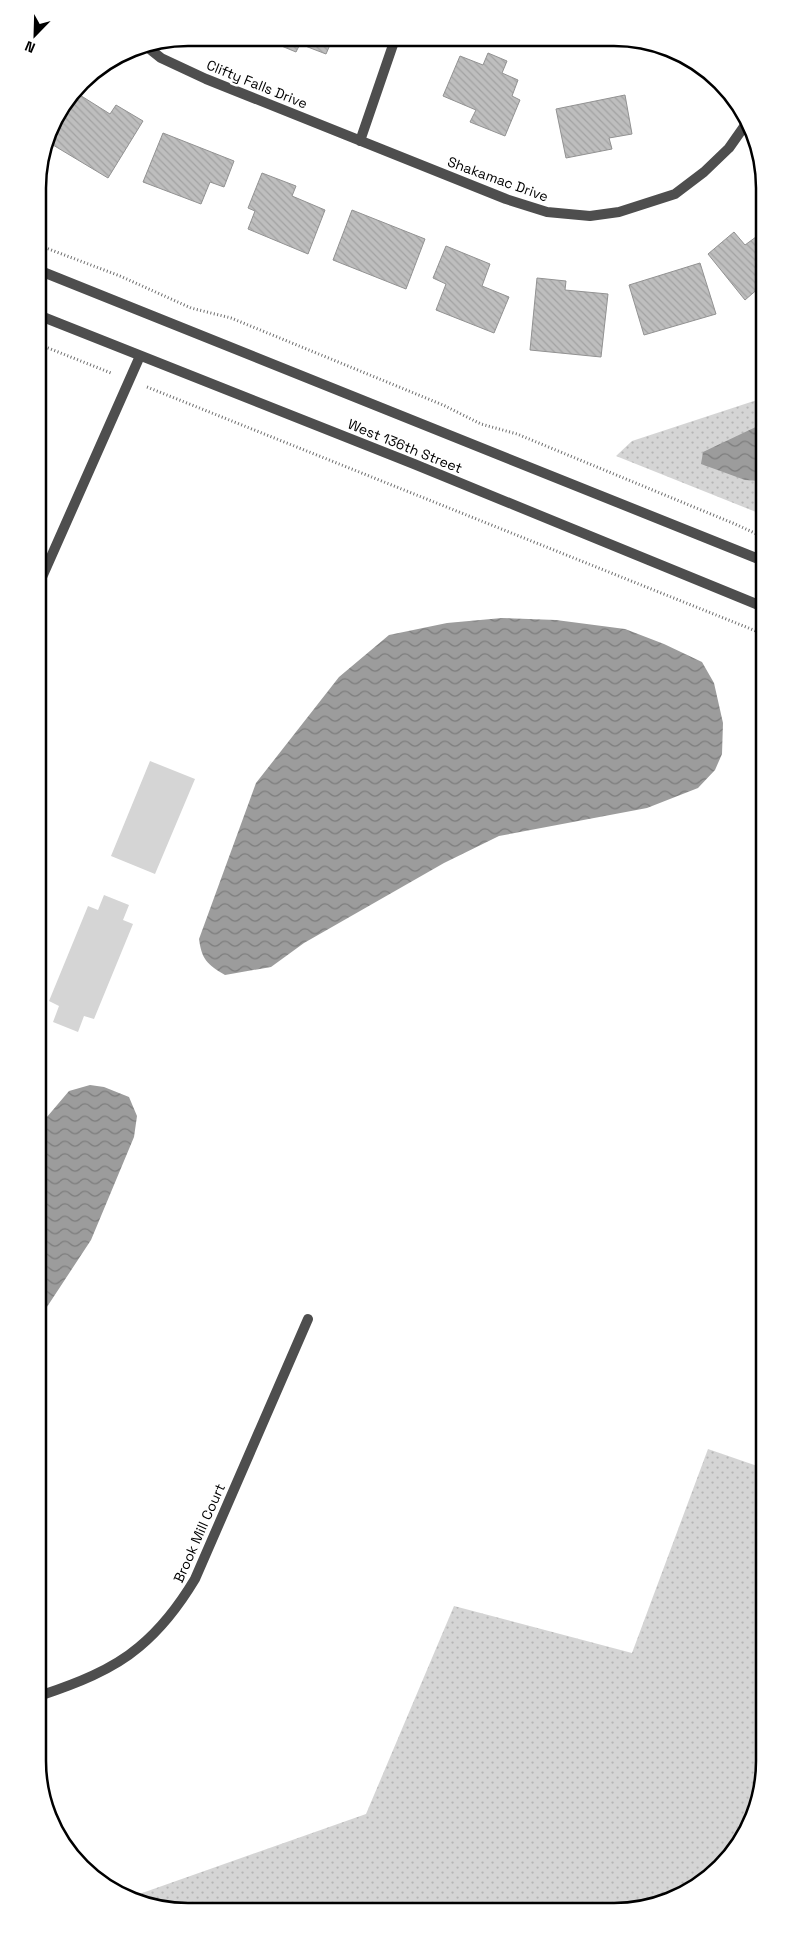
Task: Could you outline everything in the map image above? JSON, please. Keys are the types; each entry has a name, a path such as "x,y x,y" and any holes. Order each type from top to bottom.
{"street":[{"path":"360,140 393,46"},
{"name":"Clifty Falls Drive","path":"152,51 161,58 206,79 360,140"},
{"name":"Shakamac Drive","path":"360,140 506,199 547,212 590,216 619,212 674,194 704,172 729,148 742,129"},
{"name":"West 136th Street","path":"47,274 756,558"},
{"name":"West 136th Street","path":"47,319 414,464 756,604"},
{"path":"47,566 140,356"},
{"name":"Brook Mill Court","path":"46,1694 66,1687 106,1668 138,1648 182,1601 195,1579 308,1319"}],"path":[{"path":"47,248 120,276 190,308 231,318 443,405 481,424 517,434 756,534"},
{"path":"47,348 756,632"}],"shaded area":[{"path":"756,400 756,512 616,456 632,441"},
{"path":"150,761 195,779 155,874 111,856"},
{"path":"104,895 129,905 123,920 133,924 94,1019 84,1016 78,1032 53,1022 59,1006 49,1001 88,906 98,910"},
{"path":"708,1449 755,1465 755,1770 753,1789 745,1815 732,1840 714,1861 685,1884 651,1898 614,1903 188,1903 170,1902 140,1894 366,1814 454,1606 632,1653"}],"water":[{"path":"756,427 756,481 745,480 701,464 703,452"},
{"path":"502,618 556,620 625,629 664,644 702,662 714,683 723,723 722,754 715,770 698,788 647,808 499,836 444,863 304,943 271,967 225,975 214,968 206,961 199,939 256,783 339,677 389,635 447,623"},
{"path":"90,1085 104,1087 129,1097 137,1116 134,1137 91,1240 46,1308 46,1118 69,1091"}],"building":[{"path":"281,46 299,46 296,52"},
{"path":"305,46 330,46 326,54"},
{"path":"488,53 507,61 502,73 518,80 512,96 520,100 505,136 470,122 476,110 443,96 460,56 483,65"},
{"path":"625,95 632,134 609,138 612,149 566,158 556,109"},
{"path":"81,96 110,114 116,105 143,121 108,178 53,145 65,117"},
{"path":"163,133 234,161 224,187 210,182 201,204 143,182"},
{"path":"262,173 296,186 292,196 325,210 308,254 248,229 255,211 248,208"},
{"path":"352,210 425,239 406,289 333,260"},
{"path":"734,232 745,245 756,237 756,291 745,300 708,254"},
{"path":"446,246 490,264 482,286 509,297 494,333 436,310 446,284 433,278"},
{"path":"700,263 716,314 644,335 629,285"},
{"path":"537,278 566,281 565,290 608,294 601,357 530,350"}]}
